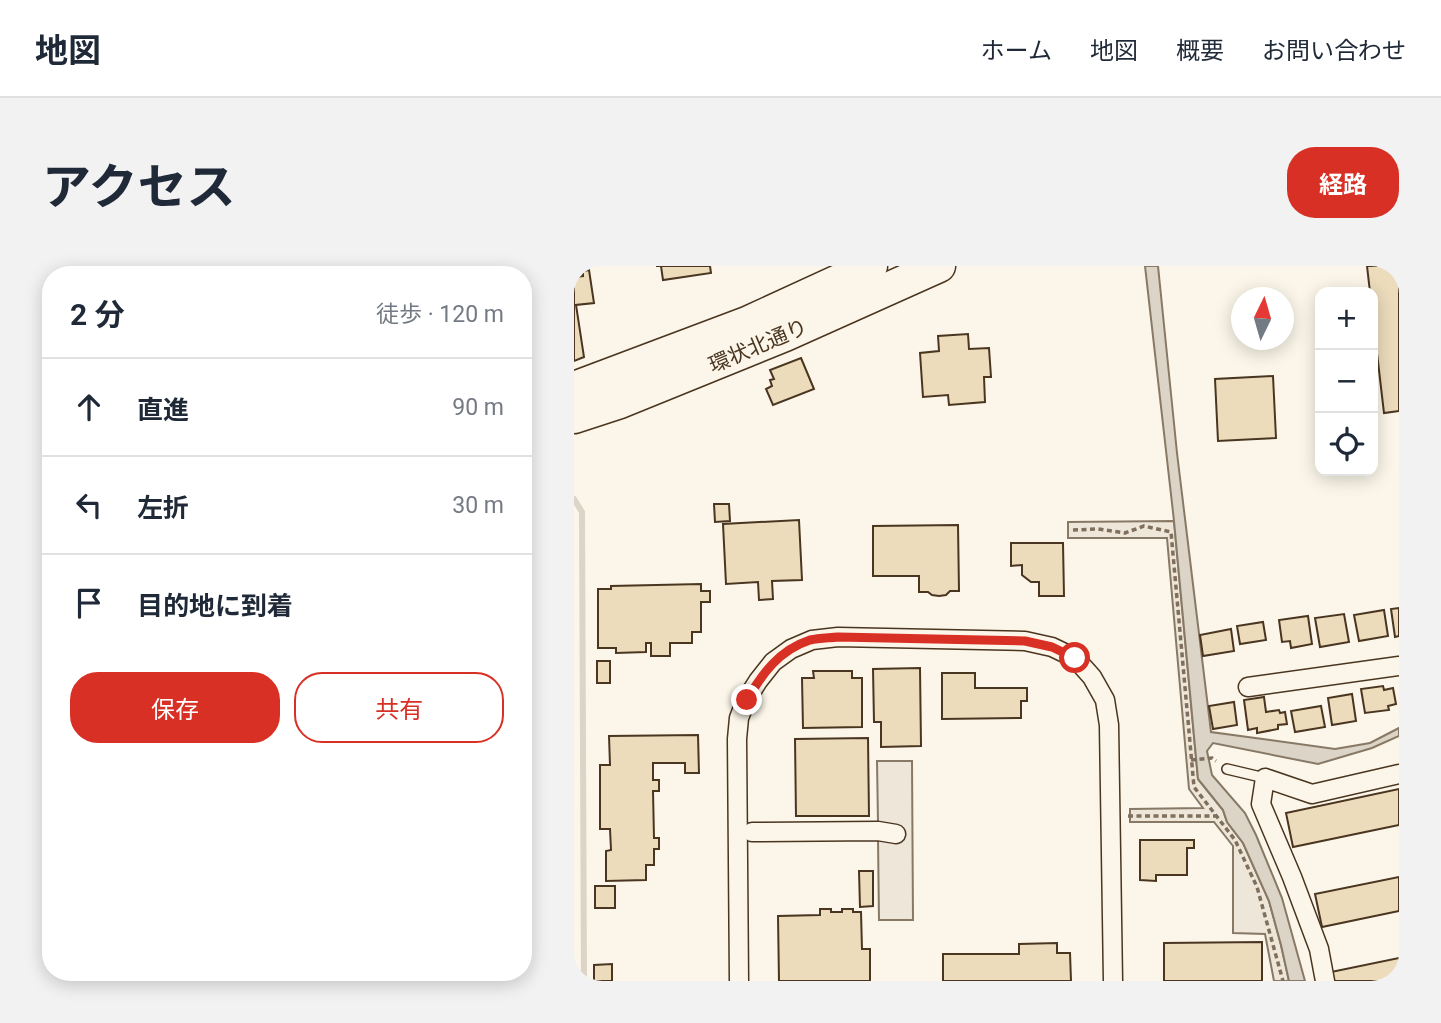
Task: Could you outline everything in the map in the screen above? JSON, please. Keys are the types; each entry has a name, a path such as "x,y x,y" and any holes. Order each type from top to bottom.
{"highway":[{"name":"環状北通り","path":"574,388 747,323 871,266"},
{"name":"環状北通り","path":"574,417 620,402 785,335 939,266"}],"street":[{"path":"739,981 739,718 758,681 773,662 791,649 812,640 838,637 1025,641 1052,647 1075,658 1092,677 1105,700 1109,725 1113,981"},
{"path":"1248,687 1399,666"},
{"path":"1325,981 1319,949 1261,804 1265,778 1312,794 1399,774"},
{"path":"752,832 878,831 897,834"}],"lane":[{"path":"1227,769 1265,778"}],"path":[{"path":"1073,530 1098,529 1125,533 1144,526 1171,532 1194,786 1235,840 1256,887 1283,981"},
{"path":"1191,760 1212,758"},
{"path":"1125,816 1216,816"}],"shaded area":[{"path":"1145,266 1158,266 1177,453 1211,732 1335,749 1370,743 1399,728 1399,736 1372,748 1318,764 1213,743 1207,751 1212,775 1245,813 1256,835 1282,898 1305,981 1289,981 1269,901 1243,843 1227,822 1223,810 1198,779 1174,521"},
{"path":"1174,521 1198,779 1223,810 1227,822 1243,843 1269,901 1289,981 1274,981 1265,934 1233,933 1233,846 1214,822 1130,822 1130,809 1203,808 1189,789 1167,538 1068,538 1068,522"},
{"path":"877,761 912,761 913,920 879,920 878,839 758,840 758,823 878,823"}],"building":[{"path":"661,266 710,266 711,273 663,280"},
{"path":"1367,266 1399,266 1399,411 1384,413 1378,362 1378,287 1369,287"},
{"path":"589,270 594,303 576,305 584,357 574,361 574,277 583,276 583,271"},
{"path":"968,334 969,349 989,348 991,377 984,377 985,402 949,405 948,395 923,397 920,353 939,351 938,336"},
{"path":"801,358 814,389 773,405 766,389 772,386 770,380 774,379 770,370"},
{"path":"1273,376 1276,438 1218,441 1215,379"},
{"path":"714,504 729,504 730,521 715,522"},
{"path":"799,520 802,580 772,581 773,599 759,600 758,582 726,584 723,524"},
{"path":"958,525 959,591 932,595 919,592 919,576 873,576 873,526"},
{"path":"1011,543 1063,543 1064,596 1039,596 1039,582 1031,582 1022,575 1022,565 1011,566"},
{"path":"701,584 701,591 710,591 710,602 701,602 701,632 692,632 692,643 670,643 670,656 651,656 651,643 646,643 646,652 616,653 616,648 598,648 598,589 611,589 611,586"},
{"path":"1399,608 1399,636 1395,637 1391,609"},
{"path":"1384,610 1388,636 1359,641 1354,615"},
{"path":"1344,614 1349,642 1320,647 1315,618"},
{"path":"1308,616 1312,644 1291,648 1290,641 1282,642 1279,620"},
{"path":"1263,622 1266,640 1240,644 1237,626"},
{"path":"1231,629 1234,651 1203,656 1200,635"},
{"path":"597,661 610,661 610,683 597,683"},
{"path":"920,668 921,746 881,747 881,722 874,722 873,669"},
{"path":"813,671 852,671 852,678 862,678 862,727 803,728 802,678 814,678"},
{"path":"942,673 975,673 975,688 1027,688 1027,701 1021,701 1021,718 942,719"},
{"path":"1383,686 1384,690 1393,688 1396,704 1388,706 1389,710 1365,713 1361,689"},
{"path":"1352,694 1356,721 1332,725 1328,698"},
{"path":"1264,697 1266,712 1285,712 1287,724 1278,725 1278,729 1257,733 1257,728 1248,730 1244,700"},
{"path":"1234,702 1237,725 1213,729 1209,706"},
{"path":"1321,706 1325,727 1295,732 1291,711"},
{"path":"698,735 699,773 685,773 685,763 653,763 653,780 659,780 659,791 653,791 654,838 659,838 659,849 654,849 654,865 646,865 646,880 606,881 606,851 611,850 610,829 600,829 600,765 610,765 609,736"},
{"path":"868,738 869,816 796,816 795,739"},
{"path":"1399,789 1399,825 1293,847 1286,813"},
{"path":"1140,840 1194,840 1194,848 1187,848 1187,875 1156,875 1156,881 1140,880"},
{"path":"859,871 873,871 873,906 860,907"},
{"path":"1399,877 1399,911 1322,927 1315,894"},
{"path":"595,886 615,886 615,908 595,908"},
{"path":"820,909 842,912 842,909 853,909 853,912 861,912 862,949 870,949 870,981 779,981 778,916 820,915"},
{"path":"1262,942 1262,981 1164,981 1164,943"},
{"path":"1057,943 1057,953 1070,953 1071,981 943,981 943,954 1019,954 1019,944"},
{"path":"1399,958 1399,981 1333,981 1331,972"},
{"path":"612,964 612,981 594,981 594,965"}],"waterway":[{"path":"574,499 582,512 584,981"}],"route":[{"path":"747,700 773,662 791,649 812,640 838,637 1025,641 1052,647 1075,658"}]}
